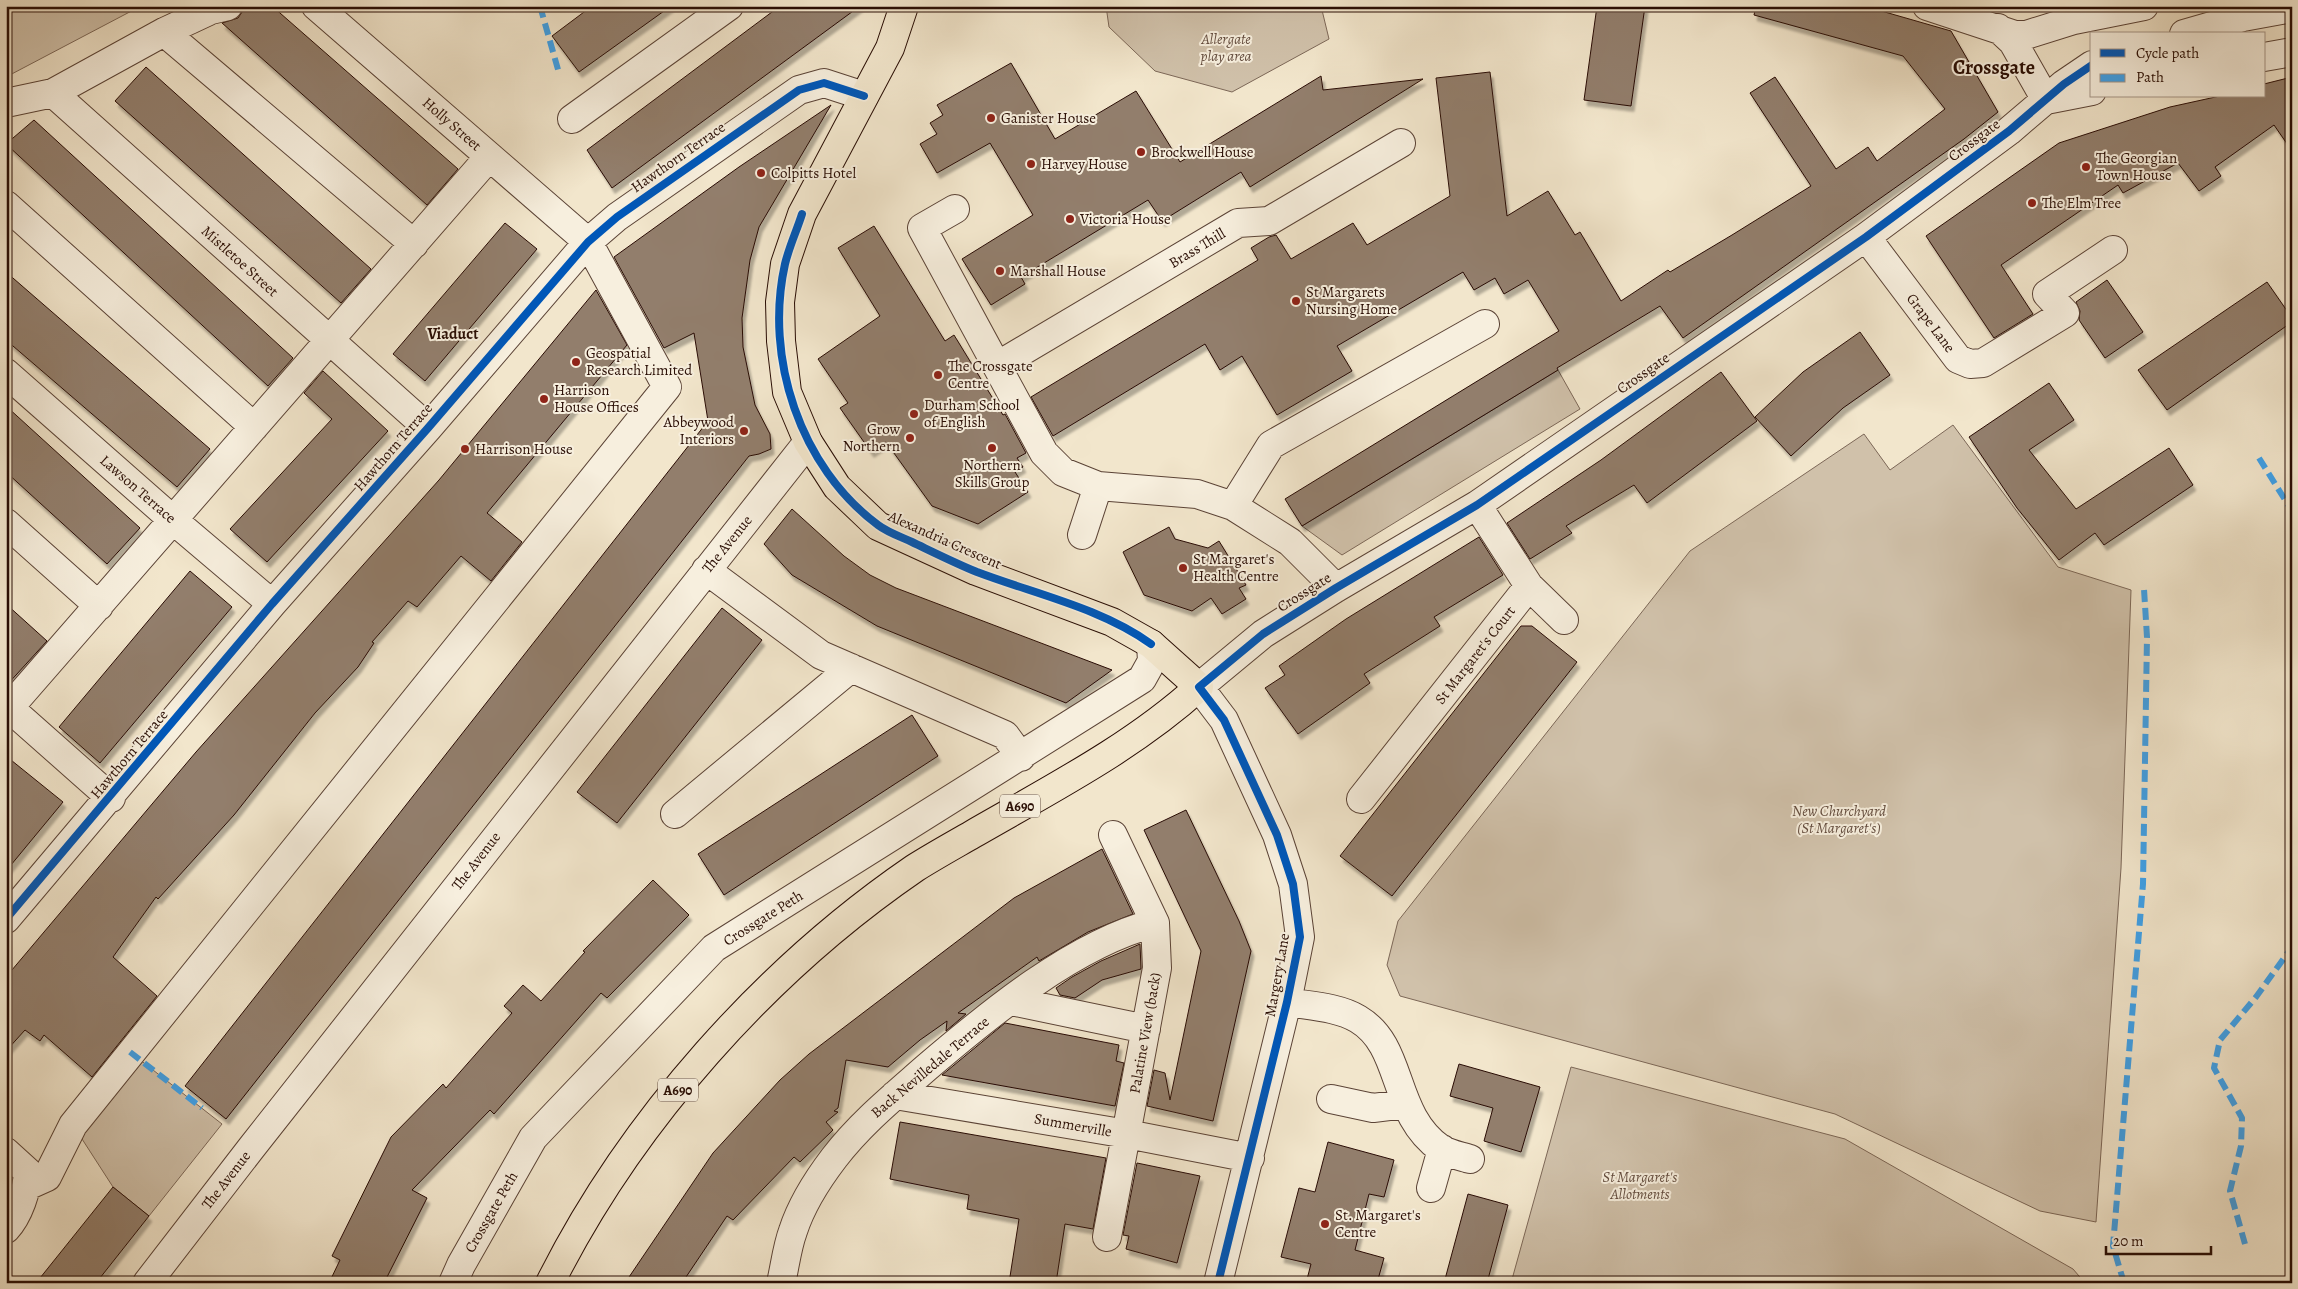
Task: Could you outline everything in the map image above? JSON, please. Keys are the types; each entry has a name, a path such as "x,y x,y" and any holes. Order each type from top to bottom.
{"highway":[{"name":"Alexandria Crescent","path":"904,6 890,48 802,214 785,264 780,302 781,340 786,383 808,442 837,487 878,526 976,571 1112,622 1152,644 1199,687"},
{"name":"A690","path":"550,1283 574,1235 647,1128 727,1029 840,923 917,867 1112,752 1169,714 1199,687"}],"street":[{"path":"6,103 53,93 164,32 211,10 228,6"},
{"name":"Holly Street","path":"316,6 588,242"},
{"path":"572,119 729,6"},
{"path":"1928,6 1998,17 2015,35 2026,36 2074,20 2144,6"},
{"path":"2191,32 2243,17 2292,8"},
{"path":"1998,17 2046,100 2090,91"},
{"path":"164,32 414,244"},
{"path":"2266,57 2292,52"},
{"name":"Crossgate","path":"1199,687 1263,634 1336,588 1477,505 1866,237 2009,131 2090,67"},
{"name":"Hawthorn Terrace","path":"6,920 111,798 272,604 428,428 588,242 617,217 800,90 824,83 864,96"},
{"name":"Mistletoe Street","path":"53,93 328,341 428,428"},
{"name":"Brass Thill","path":"996,366 1238,223 1269,220 1401,143"},
{"path":"111,798 10,715 99,606 489,157"},
{"path":"6,205 254,426"},
{"path":"955,209 922,228 1044,452 1063,472 1098,486 1197,494 1233,506 1290,542 1336,588"},
{"name":"Grape Lane","path":"1866,237 1958,359 1970,364 1983,363 2065,313 2047,294 2113,250"},
{"path":"27,1186 47,1178 73,1125 667,386 588,242"},
{"path":"1233,506 1271,445 1484,324"},
{"name":"Lawson Terrace","path":"6,373 272,604"},
{"name":"The Avenue","path":"147,1283 808,442"},
{"path":"1082,535 1098,486"},
{"path":"1477,505 1529,586 1564,620"},
{"path":"6,523 99,606"},
{"path":"706,570 821,655 1006,735 1022,757"},
{"name":"St Margaret's Court","path":"1361,799 1529,586"},
{"name":"Crossgate Peth","path":"453,1283 461,1265 533,1138 714,948 1022,757 1142,680 1152,661 1152,644"},
{"path":"675,814 851,668"},
{"name":"Margery Lane","path":"1199,687 1224,720 1277,836 1293,884 1300,937 1287,1002 1218,1283"},
{"name":"Palatine View (back)","path":"1107,1237 1157,968 1155,923 1114,835"},
{"name":"Back Nevilledale Terrace","path":"781,1283 793,1230 806,1202 833,1159 864,1124 977,1025 1011,1001 1105,940 1132,928 1155,923"},
{"path":"1011,1001 1146,1029"},
{"path":"1287,1002 1339,1011 1357,1018 1374,1030 1387,1050 1405,1104 1421,1130 1442,1150 1470,1159"},
{"name":"Summerville","path":"895,1095 1127,1134 1250,1158"},
{"path":"1331,1099 1374,1108 1405,1104"},
{"path":"1431,1188 1442,1150"},
{"path":"6,1152 28,1172 27,1186 11,1223 6,1229"}],"green space":[{"path":"12,6 141,6 6,77 6,9"},
{"name":"Allergate play area","path":"1106,6 1321,6 1329,39 1232,92 1155,71 1109,27"},
{"path":"1558,370 1580,409 1342,555 1302,526"},
{"name":"New Churchyard (St Margaret's)","path":"1953,425 2058,567 2131,590 2121,868 2096,1222 2040,1211 1835,1114 1400,996 1387,965 1398,921 1690,551 1864,434 1890,470"},
{"path":"130,1052 222,1124 149,1216 113,1187 73,1125"},
{"name":"St Margaret's Allotments","path":"1571,1067 1845,1139 2073,1269 2085,1283 1511,1283"}],"building":[{"path":"246,6 272,6 458,169 427,205 222,23 238,18"},
{"path":"592,6 671,6 579,72 552,36"},
{"path":"780,6 860,6 612,188 587,150"},
{"path":"1597,6 1645,6 1631,106 1584,100"},
{"path":"1756,6 1864,6 1951,31 1998,112 1964,139 1683,338 1660,306 1302,526 1285,499 1559,331 1528,280 1504,294 1495,278 1474,290 1463,272 1337,346 1352,371 1277,415 1242,356 1220,370 1205,344 1053,436 1031,397 1258,260 1251,248 1269,237 1276,235 1291,259 1353,223 1367,245 1450,196 1436,78 1490,72 1507,216 1548,191 1575,235 1580,232 1621,301 1668,270 1670,272 1811,186 1750,93 1775,77 1836,169 1868,147 1877,161 1945,109 1903,56 1754,15"},
{"path":"1011,63 1055,139 1136,91 1180,162 1321,76 1323,90 1423,79 1250,187 1241,172 1162,221 1148,200 1021,277 1025,284 991,305 962,259 1033,215 990,143 937,173 920,144 937,134 930,123 943,115 937,105"},
{"path":"146,67 371,269 341,303 115,101"},
{"path":"2292,77 2292,151 2274,125 2215,167 2221,176 2199,191 2178,163 2123,193 2118,185 2001,265 2033,314 1994,338 1926,236 2059,143 2170,107 2211,98 2266,98 2266,84"},
{"path":"831,105 759,227 750,260 742,318 743,347 755,405 770,434 771,449 749,456 226,1119 185,1086 708,421 694,333 664,348 614,257 739,167"},
{"path":"34,120 293,358 268,386 6,144"},
{"path":"505,223 537,249 425,381 393,354"},
{"name":"The Crossgate Centre","path":"874,226 945,341 954,335 1003,415 1005,414 1026,453 1017,458 1023,467 1015,472 1028,492 978,524 932,506 886,442 871,452 840,408 848,403 818,359 880,316 838,248"},
{"path":"6,272 210,449 177,487 6,340"},
{"path":"2107,280 2143,332 2105,358 2079,320 2080,311 2076,302"},
{"path":"2267,282 2292,318 2292,322 2167,410 2138,370"},
{"path":"596,290 627,345 487,513 522,542 491,581 461,556 417,607 408,601 372,642 374,643 358,667 315,713 234,815 158,899 156,897 113,957 157,996 92,1077 44,1035 40,1041 25,1030 6,1051 6,977 196,752 439,480"},
{"path":"1860,332 1890,375 1843,408 1791,456 1755,417 1803,372"},
{"path":"323,371 388,431 267,562 230,529 332,419 304,393"},
{"path":"1721,372 1757,421 1647,503 1634,485 1566,526 1572,533 1530,559 1507,523 1601,460"},
{"path":"2049,383 2074,420 2029,450 2076,509 2169,448 2193,485 2104,545 2095,533 2059,560 2017,508 1969,437"},
{"path":"6,406 140,528 107,564 6,472"},
{"path":"792,509 844,556 870,575 896,588 1112,670 1066,703 877,626 792,575 764,544"},
{"name":"St Margaret's Health Centre","path":"1169,527 1175,539 1208,548 1219,541 1246,585 1239,588 1246,599 1222,614 1211,598 1192,611 1144,595 1123,552"},
{"path":"1479,537 1503,575 1434,617 1440,626 1364,674 1370,683 1298,734 1265,688 1285,675 1279,666 1346,619"},
{"path":"190,571 232,607 100,763 59,727"},
{"path":"6,604 47,641 6,686"},
{"path":"722,608 762,640 617,823 577,792"},
{"path":"1521,626 1532,626 1577,662 1392,896 1340,856"},
{"path":"912,715 938,756 724,895 698,854"},
{"path":"6,756 63,802 6,871"},
{"path":"1186,810 1239,921 1251,951 1213,1121 1147,1106 1154,1070 1165,1073 1170,1100 1201,951 1144,830"},
{"path":"1102,849 1133,914 1088,932 1039,961 1037,957 958,1013 966,1014 946,1031 947,1021 920,1040 888,1067 846,1060 838,1108 834,1111 838,1112 826,1122 833,1130 800,1162 794,1157 733,1220 727,1216 682,1283 625,1283 713,1153 780,1080 809,1054 1014,898"},
{"path":"653,880 689,915 607,998 601,993 494,1114 490,1110 412,1190 427,1198 384,1283 329,1283 340,1260 332,1256 391,1137 443,1084 446,1088 512,1013 504,1006 523,985 541,1001 585,952 583,951"},
{"path":"1140,944 1141,969 1102,980 1075,998 1060,995 1056,988 1072,977 1101,961"},
{"path":"1005,1023 1119,1045 1116,1061 1124,1063 1115,1106 942,1075"},
{"path":"1459,1064 1540,1087 1521,1152 1484,1141 1493,1108 1450,1096"},
{"path":"900,1122 1106,1158 1093,1229 1065,1224 1056,1283 1009,1283 1019,1219 967,1209 969,1195 890,1179"},
{"name":"St. Margaret's Centre","path":"1328,1142 1394,1160 1384,1197 1369,1194 1355,1250 1384,1258 1377,1283 1306,1283 1311,1264 1281,1257 1299,1188 1315,1192"},
{"path":"1137,1163 1200,1176 1177,1263 1126,1249 1129,1236 1123,1235"},
{"path":"113,1187 149,1216 96,1283 36,1283"},
{"path":"1468,1194 1508,1205 1487,1283 1444,1283"}],"marked path":[{"path":"540,6 559,73"},
{"path":"2259,458 2292,511"},
{"path":"2124,1283 2113,1246 2143,884 2147,637 2144,589"},
{"path":"2245,1244 2230,1191 2241,1146 2242,1118 2214,1068 2220,1040 2256,997 2292,947"},
{"path":"130,1052 202,1108"}],"cycle path":[{"path":"1218,1283 1287,1002 1300,937 1293,884 1277,835 1224,720 1199,687 1263,634 1336,588 1477,505 1866,237 2009,131 2064,84 2090,66"},
{"path":"6,919 272,604 428,428 588,242 617,217 799,90 824,83 864,96"},
{"path":"802,214 785,264 780,300 780,336 785,373 794,408 809,442 828,473 851,501 886,530 977,572 1089,611 1132,631 1151,644"}],"place":[{"name":"Ganister House","path":"991,118"},
{"name":"Brockwell House","path":"1141,152"},
{"name":"Harvey House","path":"1031,164"},
{"name":"The Georgian Town House","path":"2086,167"},
{"name":"Colpitts Hotel","path":"761,173"},
{"name":"The Elm Tree","path":"2032,203"},
{"name":"Victoria House","path":"1070,219"},
{"name":"Marshall House","path":"1000,271"},
{"name":"St Margarets Nursing Home","path":"1296,301"},
{"name":"Geospatial Research Limited","path":"576,362"},
{"name":"The Crossgate Centre","path":"938,375"},
{"name":"Harrison House Offices","path":"544,399"},
{"name":"Durham School of English","path":"914,414"},
{"name":"Abbeywood Interiors","path":"744,431"},
{"name":"Grow Northern","path":"910,438"},
{"name":"Northern Skills Group","path":"992,448"},
{"name":"Harrison House","path":"465,449"},
{"name":"St Margaret's Health Centre","path":"1183,568"},
{"name":"St. Margaret's Centre","path":"1325,1224"}],"district":[{"name":"Crossgate","path":"1994,67"},
{"name":"Viaduct","path":"453,334"}]}
